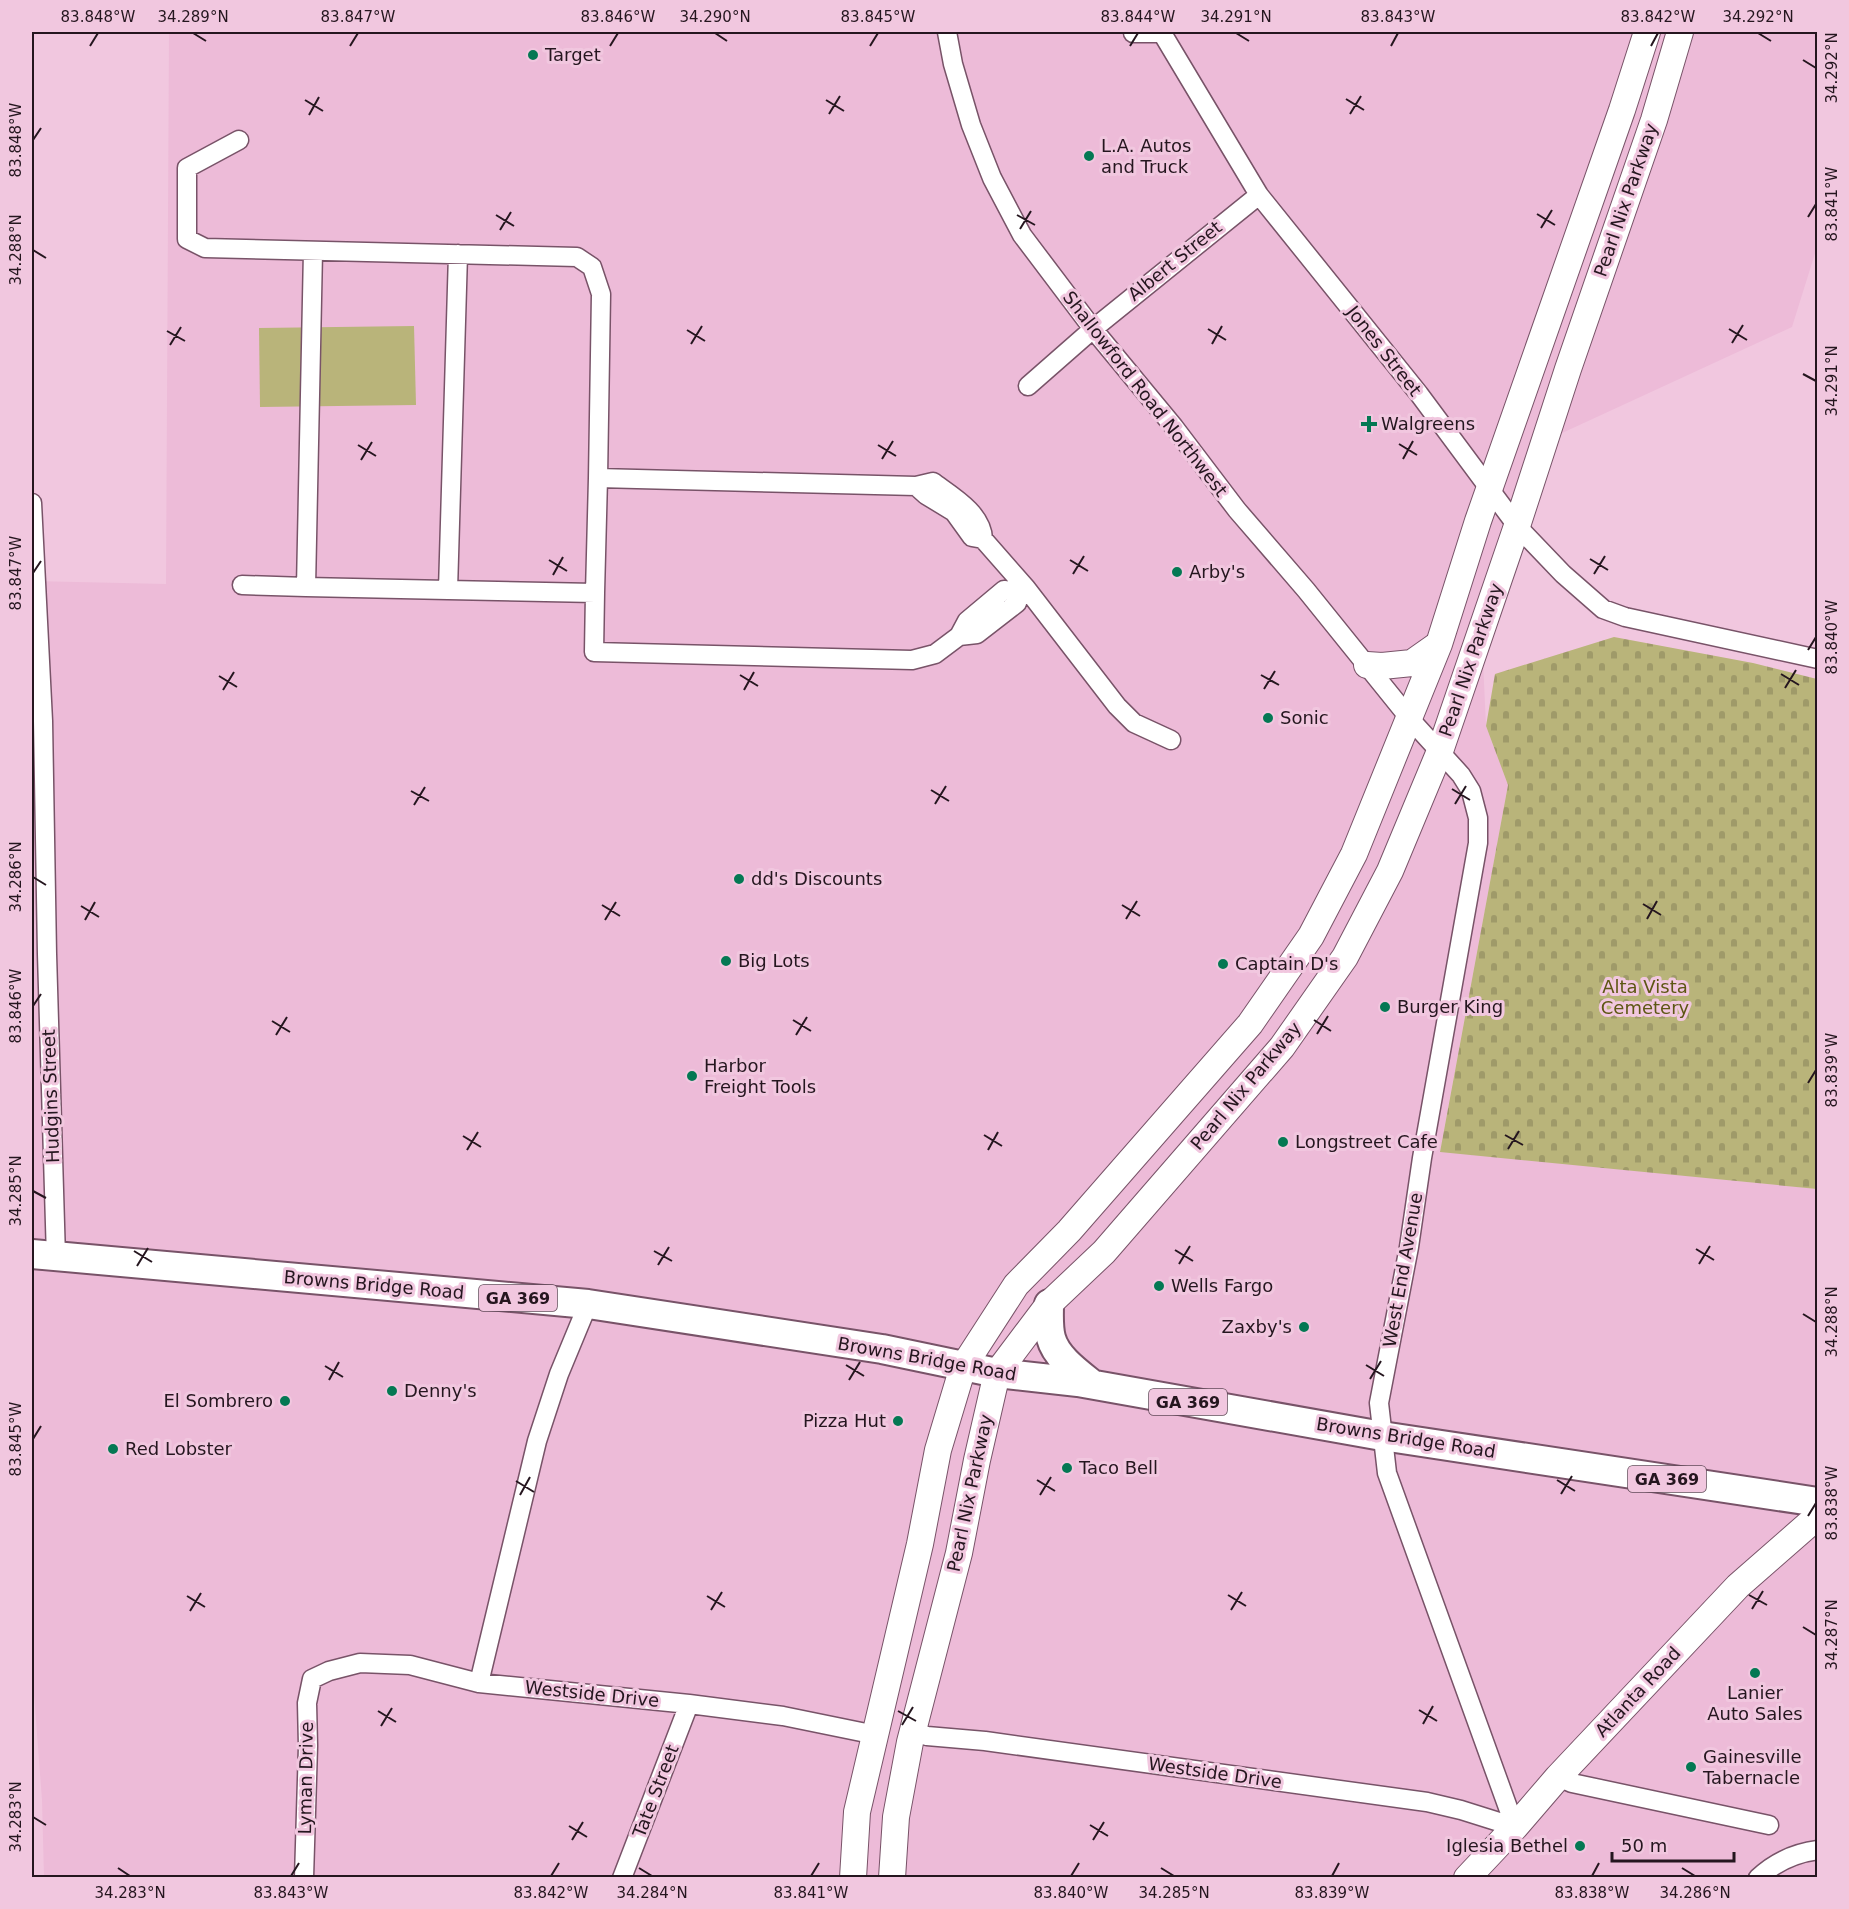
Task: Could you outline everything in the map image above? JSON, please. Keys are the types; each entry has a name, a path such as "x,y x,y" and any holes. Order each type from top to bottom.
{"main road":[{"name":"Pearl Nix Parkway","path":"853,1878 857,1812 920,1544 938,1450 963,1367 1016,1284 1069,1231 1250,1024 1311,936 1354,854 1439,644 1647,32"},
{"name":"Pearl Nix Parkway","path":"892,1878 897,1817 913,1732 959,1552 976,1460 997,1373 1049,1304 1111,1244 1289,1038 1345,957 1390,871 1440,751 1571,359 1654,120 1680,32"},
{"path":"1367,665 1412,663 1439,644"},
{"name":"Browns Bridge Road","path":"44,1256 588,1304 882,1349 997,1373 1092,1384 1382,1436 1818,1502"},
{"path":"1049,1304 1051,1339 1070,1366 1092,1384"},
{"name":"Atlanta Road","path":"1467,1878 1515,1827 1565,1780 1738,1586 1818,1516"}],"street":[{"name":"Shallowford Road Northwest","path":"947,32 953,64 971,125 992,178 1022,235 1237,510 1410,718"},
{"name":"Jones Street","path":"1133,33 1162,33 1258,195 1419,394 1517,526 1563,574 1603,609 1625,617 1818,659"},
{"path":"239,140 187,168 187,239 205,248 577,257 592,267 601,294 594,652 912,660 935,654 959,636 967,621 990,613 1004,590 1023,590"},
{"name":"Albert Street","path":"1028,386 1093,328 1258,195"},
{"path":"306,587 313,251"},
{"path":"448,590 458,254"},
{"path":"598,478 916,486 933,482 983,529 983,539 1117,706 1134,723 1171,740"},
{"name":"Hudgins Street","path":"32,503 43,721 46,954 44,1256"},
{"path":"242,585 595,593"},
{"name":"West End Avenue","path":"1410,718 1461,775 1471,791 1478,818 1478,843 1422,1158 1409,1247 1379,1403 1382,1436 1387,1473 1515,1827"},
{"path":"479,1683 537,1441 559,1374 588,1304"},
{"name":"Westside Drive","path":"312,1679 329,1671 360,1663 410,1665 479,1683 783,1716 876,1735"},
{"name":"Lyman Drive","path":"304,1878 307,1702 312,1679"},
{"name":"Tate Street","path":"622,1878 689,1704"},
{"name":"Westside Drive","path":"913,1732 927,1736 997,1743 1427,1802 1461,1809 1515,1827"},
{"path":"1565,1780 1768,1825"},
{"path":"1758,1878 1770,1868 1800,1852 1818,1850"}],"shaded area":[{"path":"169,32 1817,32 1817,247 1792,327 1560,434 1529,517 1483,661 1486,726 1508,785 1440,1151 1817,1189 1817,1877 44,1877 42,1800 32,1667 32,793 39,794 32,581 166,584"}],"green space":[{"path":"414,326 416,405 260,407 259,328"},
{"name":"Alta Vista Cemetery","path":"1614,637 1753,663 1817,679 1817,1189 1440,1152 1508,785 1486,726 1495,674"}],"place":[{"name":"Target","path":"533,55"},
{"name":"L.A. Autos and Truck","path":"1089,156"},
{"name":"Walgreens","path":"1369,424"},
{"name":"Arby's","path":"1177,572"},
{"name":"Sonic","path":"1268,718"},
{"name":"dd's Discounts","path":"739,879"},
{"name":"Big Lots","path":"726,961"},
{"name":"Captain D's","path":"1223,964"},
{"name":"Burger King","path":"1385,1007"},
{"name":"Harbor Freight Tools","path":"692,1076"},
{"name":"Longstreet Cafe","path":"1283,1142"},
{"name":"Wells Fargo","path":"1159,1286"},
{"name":"Zaxby's","path":"1304,1327"},
{"name":"Denny's","path":"392,1391"},
{"name":"El Sombrero","path":"285,1401"},
{"name":"Pizza Hut","path":"898,1421"},
{"name":"Red Lobster","path":"113,1449"},
{"name":"Taco Bell","path":"1067,1468"},
{"name":"Lanier Auto Sales","path":"1755,1673"},
{"name":"Gainesville Tabernacle","path":"1691,1767"},
{"name":"Iglesia Bethel","path":"1580,1846"}]}
